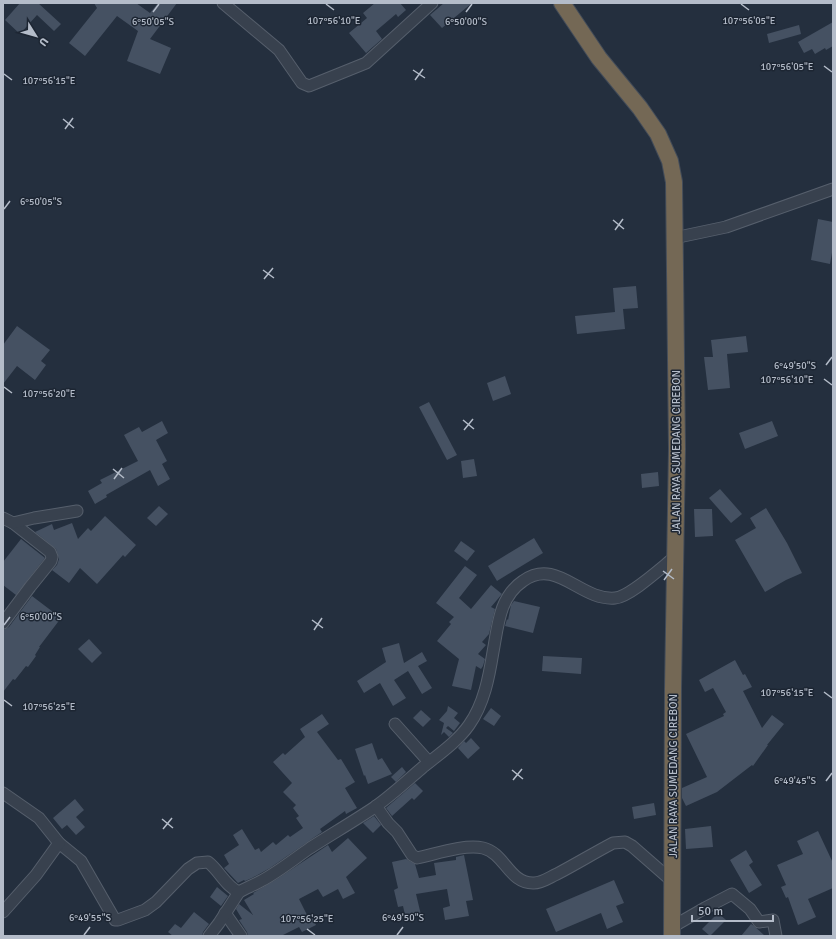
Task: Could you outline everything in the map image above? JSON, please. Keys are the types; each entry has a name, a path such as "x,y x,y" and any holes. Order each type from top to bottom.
{"highway":[{"name":"JALAN RAYA SUMEDANG CIREBON","path":"562,3 599,58 640,108 658,134 670,160 674,182 678,449 673,697 672,932"}],"street":[{"path":"223,3 279,50 302,83 309,86 366,63 432,3"},
{"path":"674,238 726,227 833,189"},
{"path":"8,520 34,518 77,511"},
{"path":"3,624 51,561 52,557 50,552 8,520"},
{"path":"209,936 239,892 262,881 376,806 449,747 468,726 481,704 493,654 499,617 506,599 514,588 524,580 536,574 545,573 567,580 581,590 595,596 616,598 636,588 676,556"},
{"path":"395,724 429,762"},
{"path":"3,793 39,818 59,843 81,861 115,920 144,910 156,902 188,869 197,863 208,862 214,866 230,886 239,892"},
{"path":"376,806 388,823 397,832 412,855 417,858 472,847 484,848 499,857 514,876 524,882 535,883 547,879 613,843 625,842 632,846 672,881"},
{"path":"3,912 36,875 59,843"},
{"path":"672,932 705,908 732,894 750,909 759,922 773,920 776,936"},
{"path":"225,913 241,936"}],"building":[{"path":"20,3 38,3 61,24 54,31 37,15 20,34 5,20"},
{"path":"94,3 136,3 150,13 158,3 177,3 150,39 171,48 160,74 127,61 138,31 117,16 85,56 69,43 97,8"},
{"path":"375,3 400,3 406,10 398,17 396,14 376,31 382,39 366,53 349,33 367,18 363,13"},
{"path":"444,3 472,3 442,28 430,15"},
{"path":"833,22 833,46 826,50 825,48 815,54 812,49 804,53 798,42"},
{"path":"799,25 801,34 769,43 767,34"},
{"path":"818,219 833,222 833,247 830,264 811,260"},
{"path":"636,286 638,308 623,309 625,329 577,334 575,316 615,312 613,288"},
{"path":"17,326 50,350 41,361 46,365 35,380 17,366 3,384 3,345"},
{"path":"746,336 748,352 727,354 730,388 708,390 704,357 713,357 711,340"},
{"path":"505,376 511,394 493,401 487,383"},
{"path":"429,402 457,455 447,460 419,407"},
{"path":"162,421 168,433 156,440 167,461 162,464 170,479 158,486 150,470 106,495 107,497 95,504 88,491 102,483 100,480 138,461 124,435 139,427 142,432"},
{"path":"772,421 778,436 745,449 739,433"},
{"path":"474,459 477,476 463,478 461,461"},
{"path":"658,472 659,486 642,488 641,474"},
{"path":"720,489 742,514 731,523 709,498"},
{"path":"159,506 168,514 156,526 147,518"},
{"path":"766,508 787,543 802,573 765,592 735,540 756,528 750,518"},
{"path":"694,509 712,509 713,536 695,537"},
{"path":"105,516 136,545 125,557 123,555 97,584 80,568 69,583 52,570 57,565 59,559 56,549 35,532 52,524 54,530 72,523 78,539 88,528 91,531"},
{"path":"534,538 543,553 497,581 488,566"},
{"path":"21,539 45,558 16,595 3,585 3,562"},
{"path":"461,541 475,551 467,561 454,551"},
{"path":"465,566 477,575 459,598 471,609 491,585 502,594 491,607 495,609 489,634 482,642 486,645 478,654 485,659 481,669 476,666 471,690 452,686 459,659 437,641 451,624 449,622 454,617 436,603"},
{"path":"32,596 61,618 39,647 35,655 36,656 28,667 26,666 15,680 13,679 3,692 3,630 9,627"},
{"path":"514,601 540,607 533,633 505,626 507,619 508,620 511,605"},
{"path":"89,639 102,653 92,663 78,649"},
{"path":"399,643 404,663 422,652 427,661 418,666 432,688 422,694 408,671 394,680 406,698 393,706 380,683 364,693 357,681 386,662 382,648"},
{"path":"543,656 582,658 581,674 542,671"},
{"path":"735,660 743,675 745,674 752,687 743,691 762,728 772,715 784,724 767,745 753,766 752,765 717,792 686,806 682,798 682,788 707,777 686,734 724,716 723,714 726,712 713,688 705,692 699,680"},
{"path":"448,706 458,713 454,718 460,723 454,731 448,726 446,728 453,733 449,737 444,732 441,735 444,723 439,720 447,711"},
{"path":"491,708 501,716 494,726 483,719"},
{"path":"421,710 431,719 423,727 413,718"},
{"path":"322,714 329,724 317,732 338,760 341,759 355,782 345,788 357,808 346,814 345,811 320,829 322,832 270,868 252,878 238,883 224,868 229,864 224,855 239,845 233,835 242,829 255,850 259,848 261,852 273,842 276,845 288,835 290,837 303,828 296,818 299,816 293,808 296,805 283,792 292,783 273,762 283,753 285,755 305,737 300,729"},
{"path":"471,738 480,748 468,759 458,748 464,741 466,743"},
{"path":"372,743 378,760 382,758 392,774 368,784 355,749"},
{"path":"402,767 406,772 396,782 391,777"},
{"path":"415,783 423,791 414,800 412,798 392,816 386,808"},
{"path":"75,799 84,810 76,817 85,827 76,835 67,825 62,829 53,818"},
{"path":"654,803 656,815 634,819 632,807"},
{"path":"374,816 381,825 373,833 363,823"},
{"path":"711,826 713,847 686,849 685,829"},
{"path":"818,831 833,863 833,888 808,899 816,917 798,925 788,897 786,898 781,887 786,885 777,865 803,854 797,841"},
{"path":"348,838 367,858 346,877 355,893 343,899 338,889 323,897 318,889 299,899 309,919 312,917 316,925 302,932 299,927 281,936 248,936 239,920 242,919 236,909 239,904 253,915 244,900 328,845 332,852"},
{"path":"746,850 753,862 749,865 762,885 749,893 730,860"},
{"path":"464,855 473,900 466,901 469,916 445,920 443,908 450,906 447,889 416,894 421,915 406,919 403,906 398,907 394,890 398,888 392,862 406,859 415,864 419,878 436,875 434,863 456,860 456,857"},
{"path":"614,880 624,903 616,906 623,922 607,929 601,913 556,932 546,909"},
{"path":"217,887 228,896 221,906 210,897"},
{"path":"194,912 209,924 202,936 173,936 168,932 175,924 181,928"},
{"path":"718,913 726,920 710,936 702,929"},
{"path":"751,924 754,926 765,936 741,936"}]}
